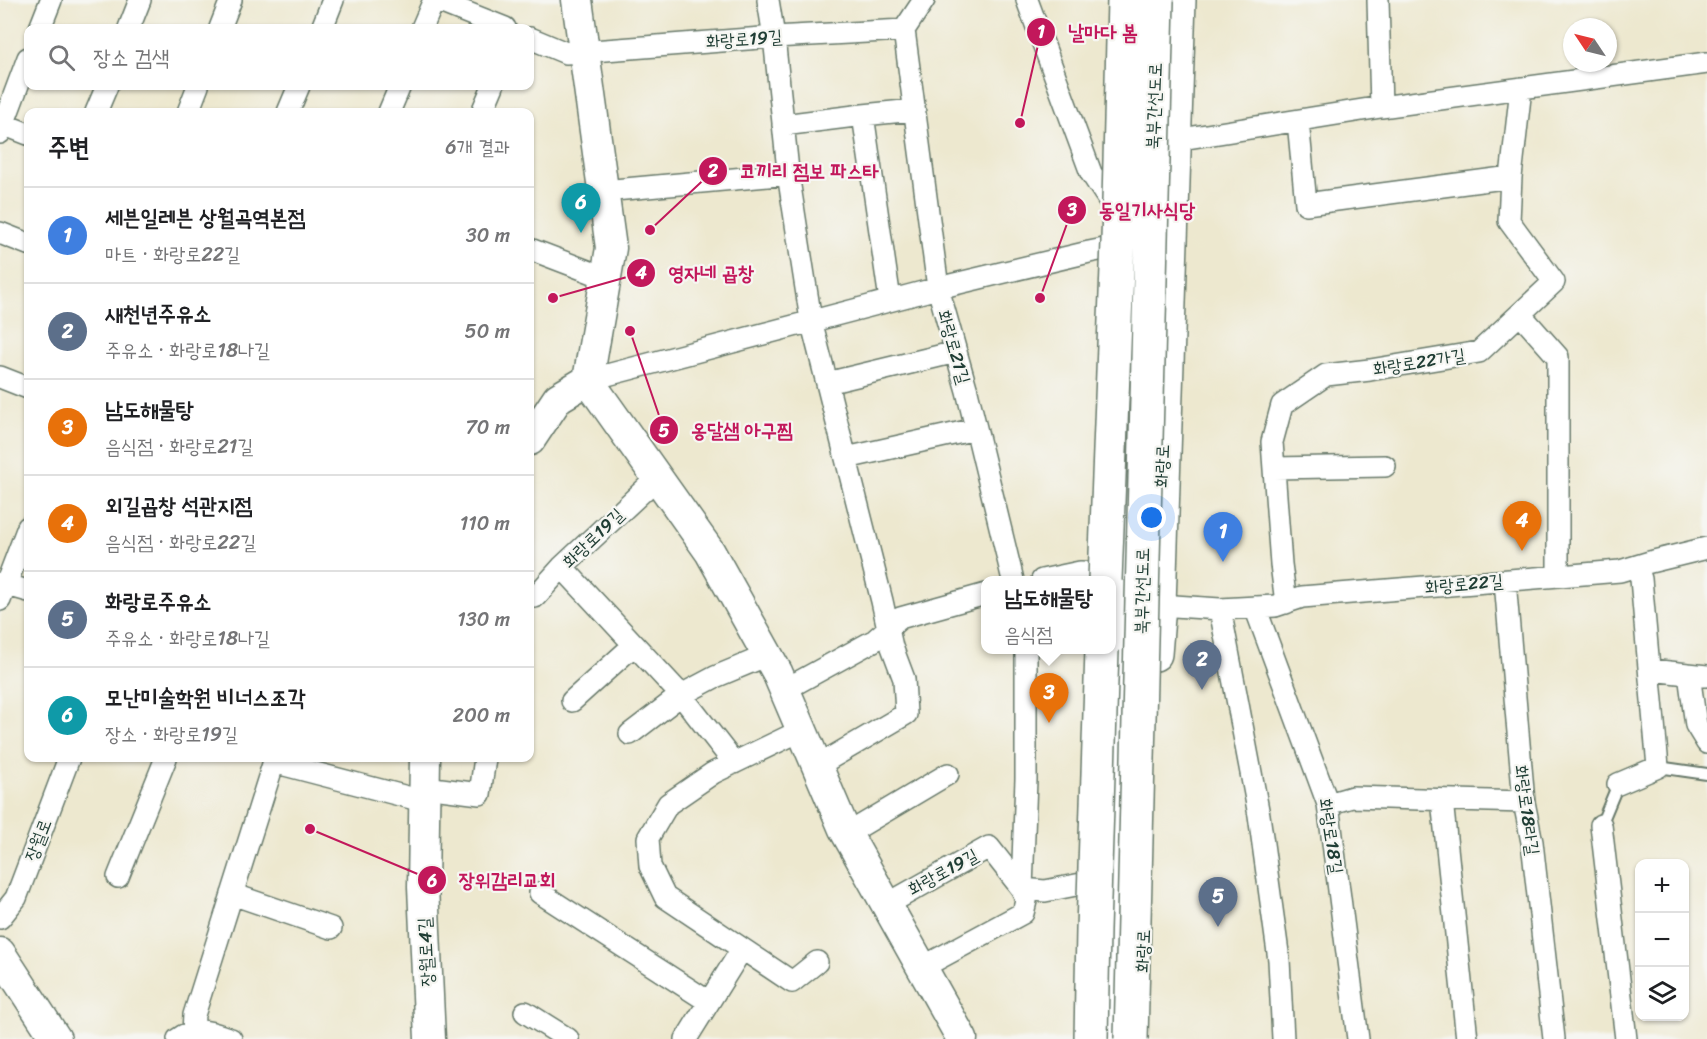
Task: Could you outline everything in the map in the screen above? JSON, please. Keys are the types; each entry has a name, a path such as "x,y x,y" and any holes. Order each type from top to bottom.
{"main road":[{"name":"북부간선도로","path":"1111,576 1124,0"},
{"name":"화랑로","path":"1111,576 1128,509 1138,243 1143,0"},
{"name":"북부간선도로","path":"1131,1023 1157,0"},
{"name":"화랑로","path":"1140,1039 1156,629 1159,605 1179,0"},
{"name":"화랑로","path":"1110,1039 1118,636 1116,619"},
{"path":"1091,1039 1102,654"},
{"path":"1131,1023 1140,1039"}],"street":[{"path":"42,24 51,0"},
{"path":"131,24 140,0"},
{"path":"222,24 231,0"},
{"path":"324,24 333,0"},
{"path":"424,24 434,0 495,24"},
{"path":"577,0 611,248 588,380 710,552 768,655 847,834 962,1039"},
{"path":"768,0 789,174 811,320 892,647 904,679 906,714 817,766"},
{"path":"904,30 924,0"},
{"path":"534,434 558,398 588,380 938,288 1089,252 1138,243 1090,173 1027,0"},
{"path":"1378,0 1381,107"},
{"name":"화랑로19길","path":"534,41 566,53 774,37 904,30"},
{"name":"화랑로21길","path":"904,30 938,288 1012,576"},
{"path":"1174,140 1381,107 1707,63"},
{"path":"24,68 1,127 24,133"},
{"name":"화랑로22가길","path":"1286,603 1272,442 1282,405 1326,375 1479,352 1554,282 1509,221 1511,177 1521,88"},
{"path":"98,108 105,90"},
{"path":"190,108 196,90"},
{"path":"290,108 297,90"},
{"path":"391,108 398,90"},
{"path":"484,108 491,90"},
{"path":"783,125 914,110"},
{"path":"862,115 890,300"},
{"path":"1298,120 1306,204 1511,177"},
{"path":"603,191 789,174"},
{"path":"0,233 24,242"},
{"path":"534,251 606,278"},
{"path":"1520,314 1558,357 1558,576"},
{"path":"827,383 956,351"},
{"path":"0,377 24,386"},
{"path":"846,458 976,429"},
{"path":"1274,468 1385,466"},
{"name":"화랑로19길","path":"534,596 658,477"},
{"path":"1128,509 1143,524 1160,524"},
{"path":"24,537 2,589 24,591"},
{"name":"화랑로22길","path":"1159,605 1220,609 1275,606 1302,597 1620,572 1707,548"},
{"path":"1618,784 1659,766 1641,579 1637,566"},
{"path":"562,567 681,695 734,763"},
{"path":"1061,576 1080,572 1105,576"},
{"name":"화랑로18라길","path":"1505,581 1524,802 1532,842 1554,1039"},
{"path":"784,690 875,640 900,618 981,595"},
{"name":"화랑로18길","path":"1256,607 1328,804 1358,1039"},
{"path":"1220,609 1259,815 1279,960 1283,1039"},
{"path":"572,700 634,645"},
{"path":"921,968 1023,913 1026,901 1022,889 1026,779 1026,654"},
{"path":"630,734 681,695 715,677 768,655"},
{"path":"1650,670 1698,675 1696,725 1707,743"},
{"path":"801,730 713,773 668,804 648,838 650,866 665,897 792,982 818,962"},
{"name":"장월로","path":"0,918 16,898 67,762"},
{"path":"118,877 163,762"},
{"path":"185,1035 194,1015 273,762"},
{"path":"281,762 415,799 424,787 480,794 484,762"},
{"name":"장월로4길","path":"425,762 423,887 430,1039"},
{"path":"847,834 948,774"},
{"path":"1328,804 1352,797 1524,802"},
{"path":"1442,800 1467,1039"},
{"path":"1601,825 1626,1039"},
{"name":"화랑로19길","path":"886,905 989,847 1022,889"},
{"path":"1022,889 1045,891 1113,878"},
{"path":"540,893 709,1002"},
{"path":"232,894 331,928"},
{"path":"686,1039 742,949"},
{"path":"0,953 56,1039"},
{"path":"525,1012 568,1039"},
{"path":"185,1035 209,1032 231,1039"}],"lane":[{"path":"1659,766 1707,774"},
{"path":"1601,825 1618,784"}],"place":[{"name":"날마다 봄","path":"1020,123"},
{"name":"코끼리 점보 파스타","path":"650,230"},
{"name":"모난미술학원 비너스조각","path":"581,233"},
{"name":"영자네 곱창","path":"553,298"},
{"name":"동일기사식당","path":"1040,298"},
{"name":"옹달샘 아구찜","path":"630,331"},
{"name":"외길곱창 석관지점","path":"1522,551"},
{"name":"세븐일레븐 상월곡역본점","path":"1223,562"},
{"name":"새천년주유소","path":"1202,690"},
{"name":"남도해물탕","path":"1049,723"},
{"name":"장위감리교회","path":"310,829"},
{"name":"화랑로주유소","path":"1218,927"}]}
